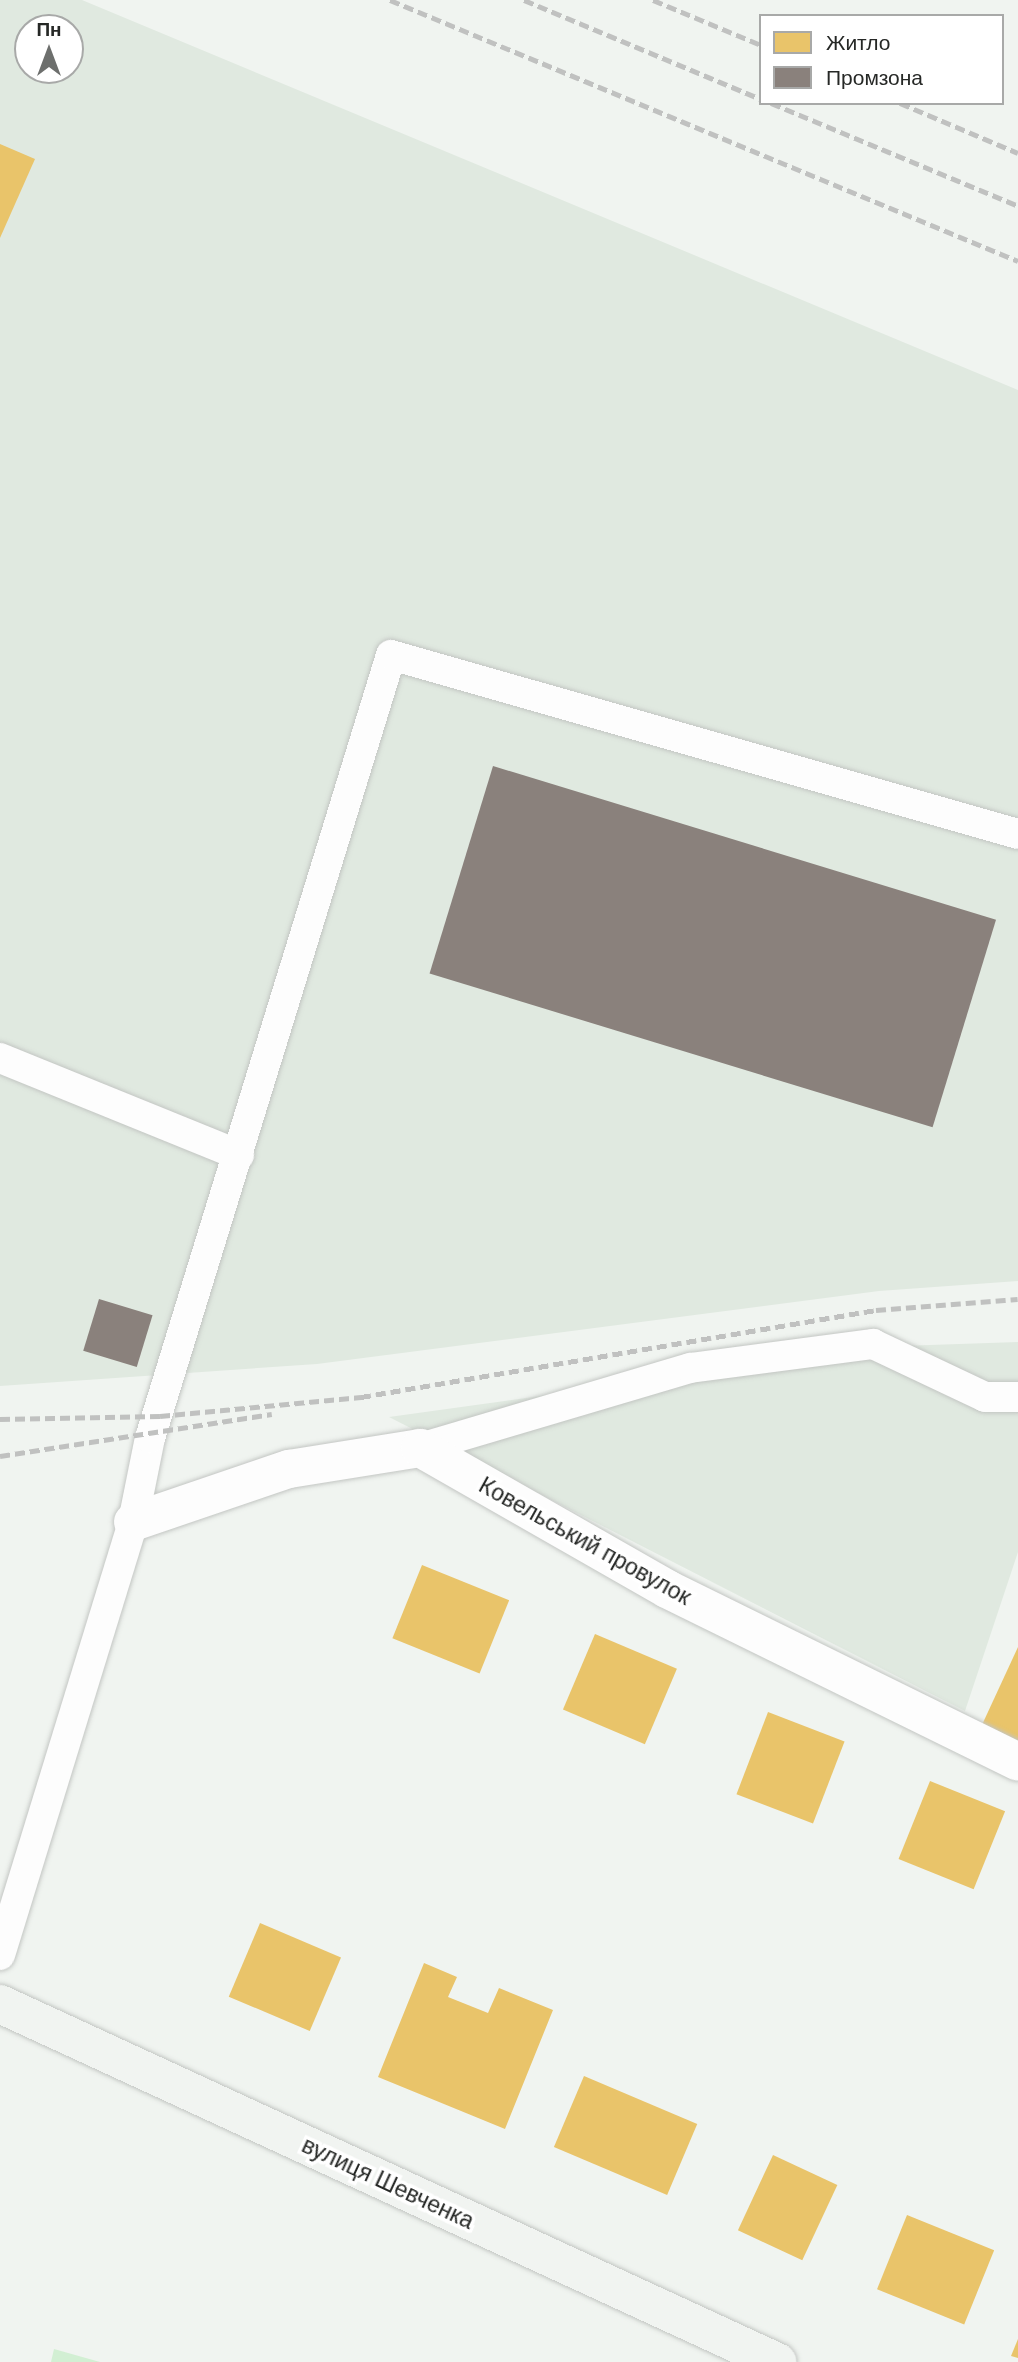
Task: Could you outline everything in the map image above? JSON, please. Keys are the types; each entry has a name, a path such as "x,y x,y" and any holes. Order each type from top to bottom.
{"street":[{"path":"133,1521 289,1469 419,1448"},
{"name":"Ковельський провулок","path":"419,1448 667,1589 1018,1762"},
{"name":"вулиця Шевченка","path":"0,2004 777,2362"}],"lane":[{"path":"0,1955 133,1521 150,1438 391,655 1018,834"},
{"path":"0,1058 239,1155"},
{"path":"419,1448 690,1368 873,1344 985,1397 1018,1397"}],"shaded area":[{"path":"0,0 82,0 1018,390 1018,1281 879,1291 317,1364 0,1386"},
{"path":"1018,1342 1018,1552 965,1711 389,1417 900,1346"}],"green space":[{"path":"54,2349 100,2362 51,2362"}],"building: Житло":[{"path":"0,144 35,159 0,238"},
{"path":"422,1565 509,1600 480,1673 392,1638"},
{"path":"595,1634 677,1669 645,1744 563,1709"},
{"path":"1018,1647 1018,1743 981,1727"},
{"path":"768,1712 845,1741 813,1824 736,1794"},
{"path":"930,1781 1005,1811 974,1889 899,1859"},
{"path":"260,1923 341,1957 310,2031 229,1997"},
{"path":"424,1963 457,1977 448,1997 488,2013 499,1988 553,2010 505,2129 378,2077"},
{"path":"584,2076 697,2124 667,2195 554,2147"},
{"path":"773,2155 837,2185 802,2260 738,2230"},
{"path":"907,2215 994,2250 964,2324 877,2289"},
{"path":"1018,2339 1018,2358 1011,2356"}],"building: Промзона":[{"path":"493,766 996,920 933,1127 430,974"},
{"path":"99,1299 153,1315 137,1367 83,1351"}],"railway":[{"path":"390,0 1018,261"},
{"path":"524,0 759,98"},
{"path":"653,0 759,44"},
{"path":"776,105 1018,206"},
{"path":"905,105 1018,153"},
{"path":"0,1419 160,1416 361,1397 876,1310 1018,1299"},
{"path":"0,1456 272,1414"}]}
